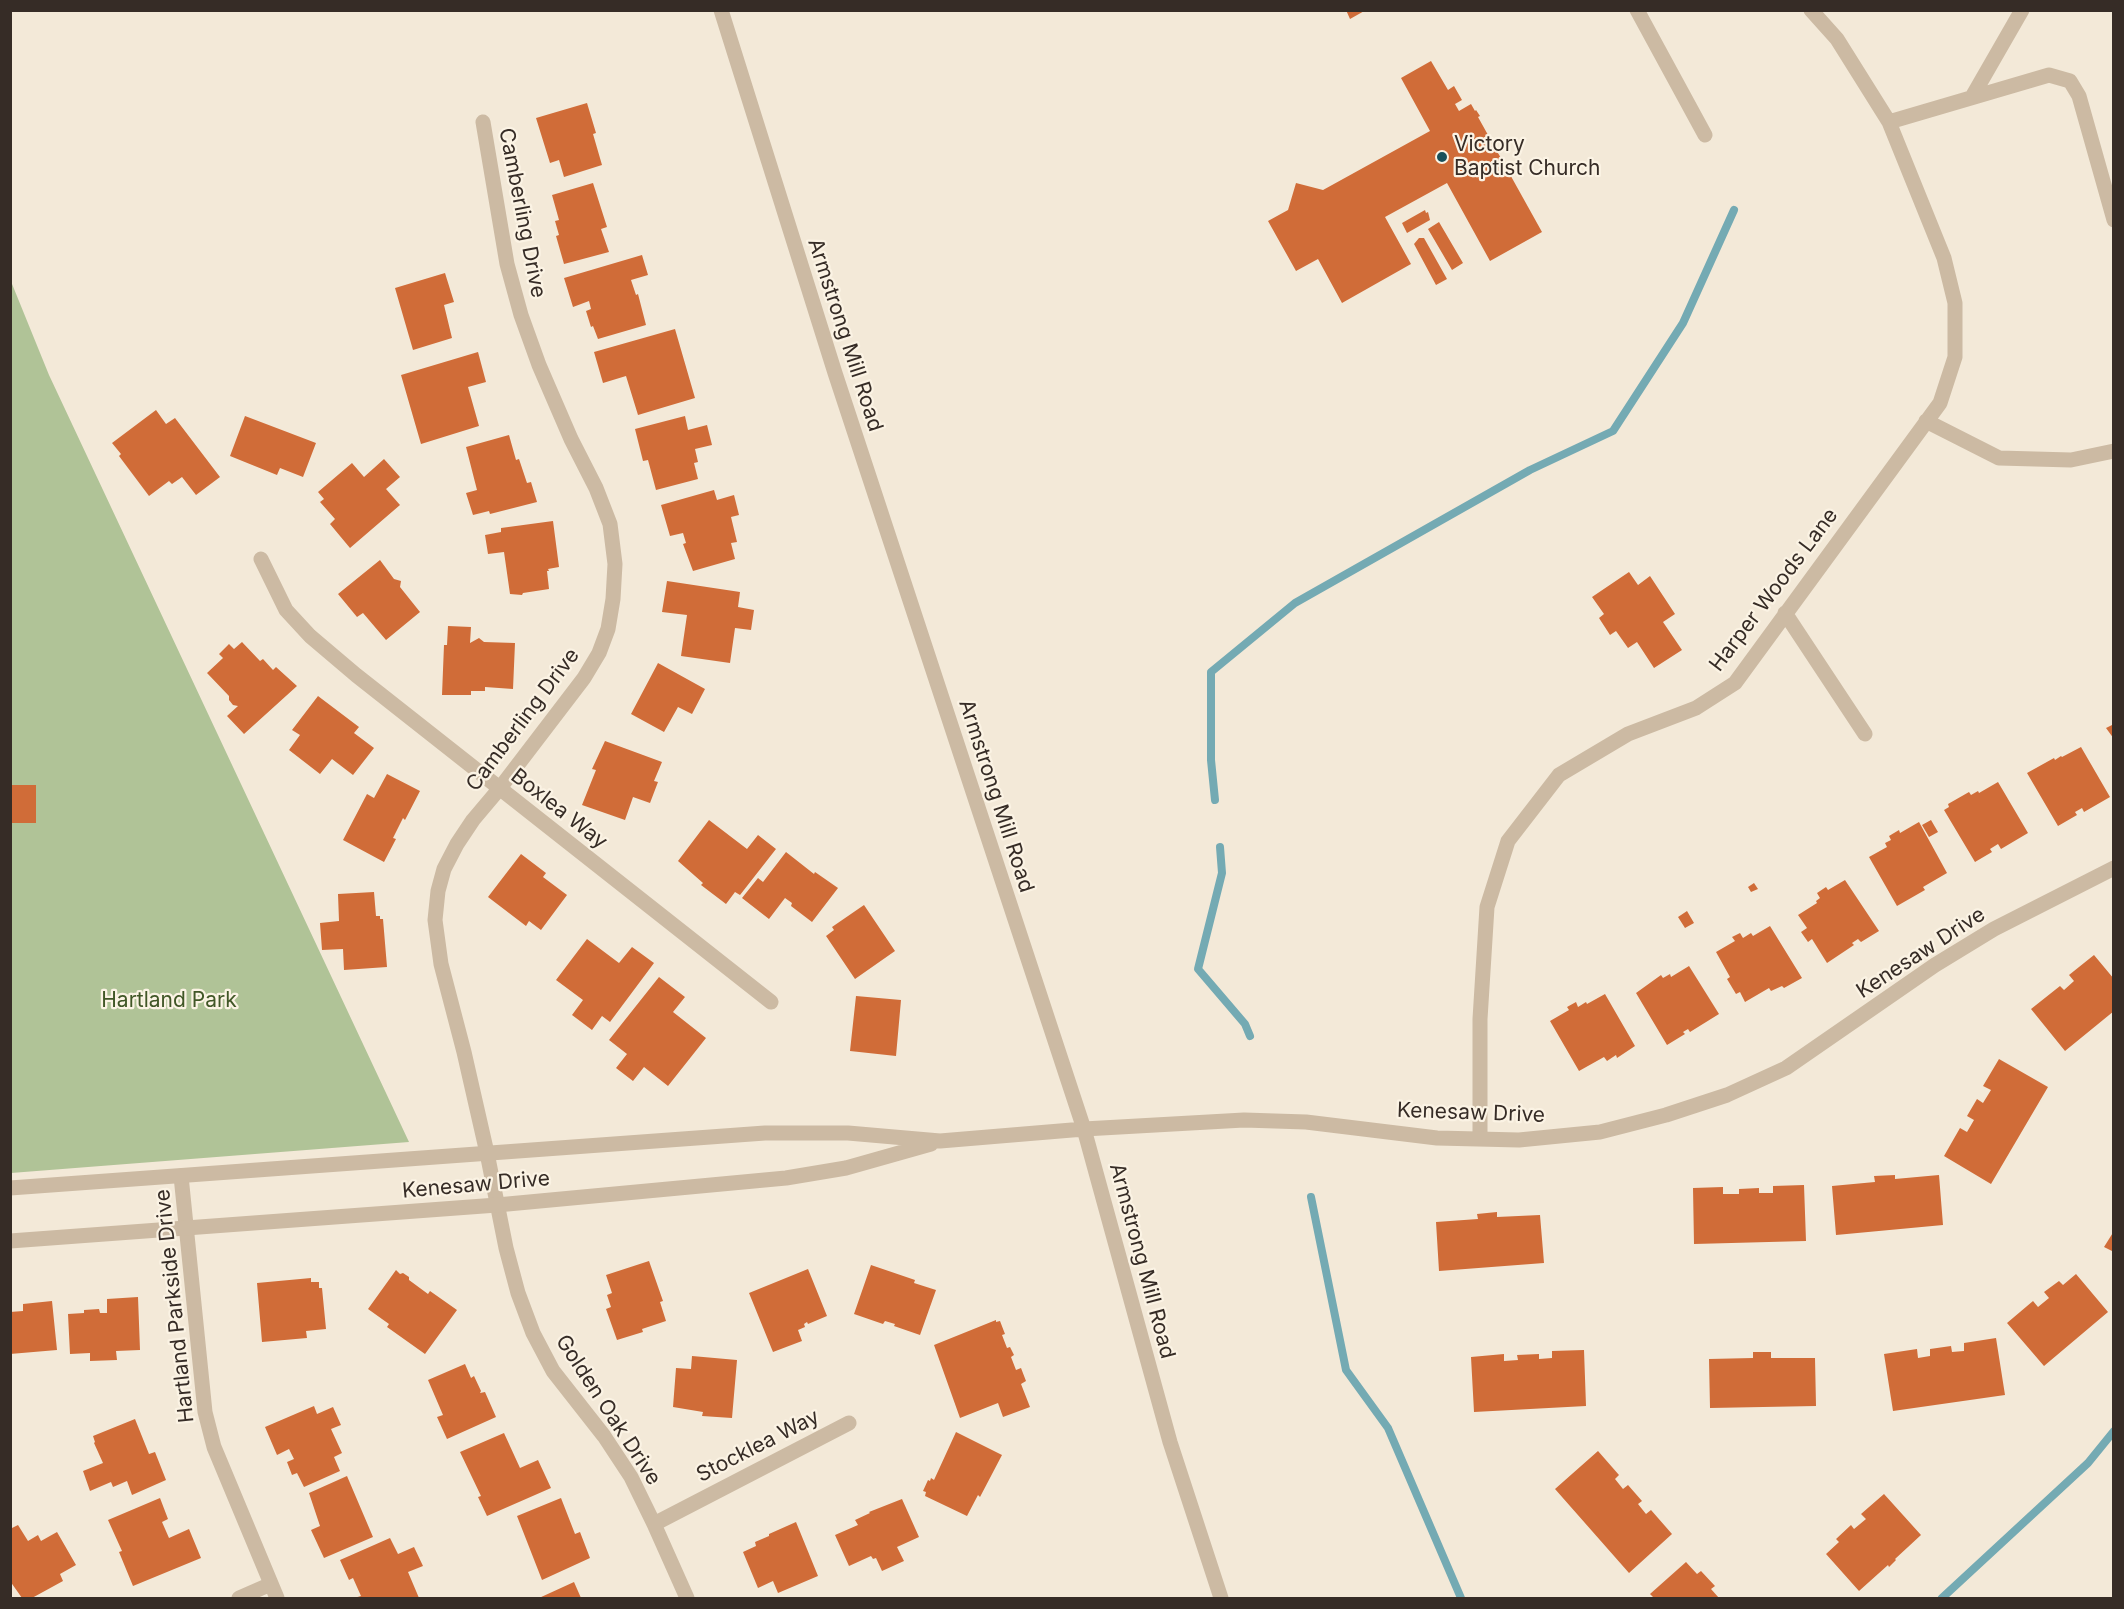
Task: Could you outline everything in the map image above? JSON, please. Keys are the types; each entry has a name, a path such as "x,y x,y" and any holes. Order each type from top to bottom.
{"street":[{"name":"Armstrong Mill Road","path":"720,10 835,373 1084,1129 1170,1442 1221,1599"},
{"path":"1637,10 1705,135"},
{"name":"Harper Woods Lane","path":"1480,1138 1480,1019 1487,907 1508,841 1559,775 1628,734 1696,708 1735,682 1940,403 1955,357 1955,303 1944,258 1889,122 1837,39 1811,10"},
{"path":"1972,97 2022,10"},
{"path":"1889,122 2049,75 2070,81 2079,96 2114,220"},
{"name":"Camberling Drive","path":"483,122 507,264 521,315 539,365 610,524 615,564 608,629 599,652 584,678 473,820 444,869 438,891 435,920 441,964 488,1153 497,1205"},
{"path":"1926,421 1999,458 2071,460 2114,451"},
{"name":"Boxlea Way","path":"261,559 286,610 310,636 356,675 771,1002"},
{"path":"1785,614 1865,734"},
{"name":"Kenesaw Drive","path":"10,1188 765,1133 848,1133 940,1141 1084,1129 1244,1120 1306,1122 1437,1138 1519,1140 1600,1132 1666,1115 1727,1095 1785,1068 1935,965 1994,929 2114,868"},
{"name":"Kenesaw Drive","path":"10,1241 497,1205 786,1178 846,1168 940,1141"},
{"name":"Hartland Parkside Drive","path":"181,1176 205,1412 214,1448 277,1599"},
{"name":"Golden Oak Drive","path":"497,1205 518,1293 533,1334 553,1371 604,1436 631,1477 687,1599"},
{"name":"Stocklea Way","path":"654,1524 849,1423"},
{"path":"239,1599 271,1584"}],"green space":[{"name":"Hartland Park","path":"10,279 49,375 409,1142 11,1173"}],"building":[{"path":"1346,10 1366,10 1350,19"},
{"name":"Victory Baptist Church","path":"1431,61 1448,90 1454,86 1462,100 1455,104 1459,111 1471,104 1480,116 1478,117 1542,232 1490,261 1447,183 1385,217 1411,264 1342,303 1318,259 1296,271 1268,221 1288,210 1296,183 1323,190 1430,131 1401,78"},
{"path":"587,103 602,165 564,177 559,160 550,163 536,118"},
{"path":"593,183 607,227 601,229 609,252 564,264 556,236 559,235 555,221 559,220 552,195"},
{"path":"1425,210 1430,220 1407,233 1402,223"},
{"path":"1439,222 1463,263 1452,270 1428,229"},
{"path":"1419,238 1424,238 1447,279 1436,285 1414,244"},
{"path":"642,255 648,275 631,280 636,295 638,294 646,325 598,339 586,311 591,309 589,301 573,307 564,278"},
{"path":"445,273 454,302 444,305 452,338 413,350 395,288"},
{"path":"675,329 695,398 638,415 626,376 603,383 594,352"},
{"path":"478,352 486,382 468,387 479,426 421,444 401,375"},
{"path":"156,410 166,424 175,418 220,477 196,495 182,477 172,484 169,481 149,496 112,443"},
{"path":"245,416 316,443 303,477 280,468 277,475 230,456"},
{"path":"685,416 688,430 707,425 712,445 695,449 698,462 694,463 698,479 656,490 648,460 643,461 635,429"},
{"path":"509,435 516,460 519,459 527,483 531,482 537,502 490,514 489,511 473,515 466,493 477,490 466,447"},
{"path":"384,459 400,477 386,489 400,505 350,548 330,524 335,519 320,502 324,499 318,492 352,463 364,477"},
{"path":"714,490 717,500 734,495 739,515 731,517 737,542 731,543 735,559 693,571 683,544 686,543 683,533 670,536 661,505"},
{"path":"553,521 559,567 547,571 549,589 522,595 510,594 504,552 488,554 485,535 501,532 501,528"},
{"path":"380,560 394,579 401,581 400,587 420,612 386,640 363,613 357,617 338,594"},
{"path":"1629,572 1638,585 1650,576 1675,614 1663,622 1682,650 1654,668 1637,642 1628,648 1616,631 1610,635 1599,618 1604,614 1592,597"},
{"path":"667,581 740,592 738,607 754,610 751,630 735,628 730,663 681,656 687,615 662,612"},
{"path":"448,626 471,627 470,643 479,638 484,642 515,643 513,689 485,687 485,691 471,691 471,695 442,695 444,645 447,645"},
{"path":"242,642 260,661 263,659 273,670 276,667 297,686 244,734 227,716 238,706 233,705 229,696 207,673 223,658 219,654 229,644 234,649"},
{"path":"658,663 705,689 692,714 678,707 664,732 631,714"},
{"path":"318,696 359,727 354,733 374,748 353,775 332,759 320,774 289,750 300,735 292,730"},
{"path":"2114,724 2114,739 2106,728"},
{"path":"605,741 662,762 654,781 658,782 650,803 633,797 625,820 582,805 596,770 592,769"},
{"path":"2081,747 2110,797 2084,812 2082,808 2075,812 2077,815 2058,826 2027,773 2054,758 2055,760"},
{"path":"387,774 420,791 405,820 403,818 393,838 396,839 384,862 343,840 367,794 374,798"},
{"path":"1998,782 2028,833 2001,849 1998,844 1990,849 1992,852 1975,862 1944,810 1949,807 1948,804 1969,792 1971,795 1978,791 1979,793"},
{"path":"10,785 36,785 36,823 10,823"},
{"path":"709,820 747,849 758,835 776,849 740,895 735,892 726,904 701,885 703,883 678,861"},
{"path":"1931,820 1938,832 1929,837 1922,825"},
{"path":"1919,822 1947,873 1923,887 1925,890 1897,906 1869,857 1887,847 1885,843 1891,840 1889,836 1899,830 1900,833"},
{"path":"786,852 814,874 815,872 838,888 812,922 791,906 792,903 785,898 769,919 742,898 758,878 763,882"},
{"path":"521,854 546,873 543,877 567,895 541,930 529,921 526,926 488,897"},
{"path":"1845,880 1879,931 1861,942 1858,939 1852,943 1854,945 1827,963 1812,939 1808,942 1801,932 1807,928 1798,915 1817,903 1816,901 1820,898 1817,893 1826,887 1828,890"},
{"path":"1754,883 1758,889 1751,892 1748,887"},
{"path":"374,892 376,916 383,919 387,967 344,970 343,949 322,950 320,923 339,921 338,894"},
{"path":"864,905 895,951 855,979 826,936 834,930 832,927"},
{"path":"1687,911 1694,923 1685,928 1678,917"},
{"path":"1770,926 1802,978 1784,988 1782,986 1771,991 1769,988 1745,1002 1740,992 1736,994 1727,979 1730,977 1716,952 1735,941 1732,937 1740,933 1743,938 1751,933 1753,936"},
{"path":"587,939 619,963 632,947 654,963 610,1022 602,1016 592,1030 572,1015 583,1000 556,980"},
{"path":"2094,955 2114,979 2114,1011 2065,1051 2031,1009 2060,986 2064,990 2074,981 2069,975"},
{"path":"1689,966 1719,1014 1690,1032 1688,1029 1683,1032 1685,1034 1667,1045 1636,993 1661,975 1663,978 1670,974 1671,977"},
{"path":"659,977 685,997 673,1012 706,1038 668,1086 644,1067 633,1081 616,1068 627,1054 609,1040"},
{"path":"1605,994 1635,1046 1617,1058 1616,1055 1607,1061 1604,1057 1579,1071 1550,1021 1569,1010 1567,1007 1576,1002 1578,1007"},
{"path":"856,996 901,1000 896,1056 850,1051"},
{"path":"1999,1059 2048,1087 1991,1184 1944,1156 1960,1128 1967,1132 1974,1120 1967,1116 1977,1099 1983,1103 1991,1090 1983,1086"},
{"path":"1895,1175 1895,1179 1939,1175 1943,1225 1836,1235 1832,1186 1875,1182 1874,1176"},
{"path":"1804,1185 1806,1241 1694,1244 1693,1188 1723,1187 1723,1194 1739,1194 1739,1189 1759,1188 1759,1193 1773,1193 1773,1186"},
{"path":"1497,1212 1497,1217 1540,1215 1544,1263 1439,1271 1436,1222 1478,1219 1477,1214"},
{"path":"2114,1231 2114,1252 2104,1247"},
{"path":"649,1261 663,1301 660,1302 666,1321 642,1329 643,1332 617,1340 606,1309 611,1307 607,1295 612,1293 606,1275"},
{"path":"871,1265 936,1290 920,1335 894,1326 895,1324 885,1321 883,1324 854,1314"},
{"path":"808,1269 827,1316 808,1324 807,1322 804,1324 805,1327 798,1330 802,1341 773,1352 749,1293"},
{"path":"396,1270 409,1277 409,1280 428,1294 430,1291 457,1310 425,1354 387,1327 389,1324 368,1309"},
{"path":"2076,1274 2108,1312 2044,1366 2007,1323 2033,1301 2038,1307 2049,1298 2044,1292 2059,1281 2063,1285"},
{"path":"311,1278 311,1282 319,1282 319,1288 322,1288 326,1329 306,1331 307,1338 262,1342 257,1283"},
{"path":"138,1297 140,1350 116,1351 117,1360 90,1361 90,1353 70,1354 68,1314 99,1309 100,1313 107,1313 107,1299"},
{"path":"52,1301 57,1350 10,1354 10,1312 23,1311 23,1304"},
{"path":"996,1320 996,1322 1000,1321 1007,1348 1010,1347 1014,1355 1011,1357 1016,1370 1021,1368 1026,1381 1021,1384 1030,1407 1003,1417 998,1403 960,1418 934,1345"},
{"path":"1996,1338 2005,1395 1893,1411 1884,1354 1917,1349 1918,1358 1930,1356 1930,1349 1951,1346 1952,1352 1964,1351 1964,1343"},
{"path":"1584,1350 1586,1406 1474,1412 1471,1357 1504,1354 1504,1361 1518,1360 1517,1355 1539,1354 1539,1359 1552,1358 1552,1351"},
{"path":"1753,1352 1771,1352 1771,1358 1815,1358 1816,1406 1710,1408 1709,1359 1753,1358"},
{"path":"692,1356 737,1360 732,1418 702,1416 703,1412 673,1407 676,1368 691,1369"},
{"path":"465,1364 471,1378 474,1376 480,1393 485,1392 496,1417 447,1439 437,1417 443,1415 428,1380"},
{"path":"314,1406 317,1414 333,1407 341,1425 331,1429 342,1453 334,1457 340,1471 304,1487 297,1473 292,1475 287,1462 294,1459 289,1449 277,1455 265,1427"},
{"path":"135,1419 149,1454 155,1452 166,1480 132,1495 127,1481 113,1487 111,1482 90,1491 83,1471 103,1463 93,1436"},
{"path":"956,1432 1002,1455 980,1497 978,1495 967,1516 925,1496 926,1492 923,1491 928,1480 930,1481 931,1478 934,1480"},
{"path":"504,1433 520,1468 538,1460 551,1488 487,1516 478,1497 481,1496 460,1452"},
{"path":"1598,1451 1619,1475 1615,1479 1623,1489 1628,1485 1642,1501 1638,1504 1646,1514 1651,1510 1672,1534 1629,1573 1555,1489"},
{"path":"347,1476 373,1537 324,1558 311,1530 320,1526 309,1493"},
{"path":"1884,1494 1921,1535 1889,1567 1888,1565 1859,1591 1826,1554 1839,1542 1836,1539 1851,1525 1854,1529 1866,1519 1861,1514"},
{"path":"160,1498 168,1519 162,1522 169,1538 189,1529 201,1558 133,1586 119,1552 122,1551 108,1520"},
{"path":"561,1498 575,1534 580,1532 590,1558 542,1580 517,1516"},
{"path":"902,1499 919,1537 897,1547 904,1561 882,1571 876,1558 873,1559 871,1556 849,1566 835,1535 858,1525 855,1520 869,1512"},
{"path":"796,1522 818,1576 778,1593 773,1581 758,1588 743,1552 756,1546 755,1542 769,1534"},
{"path":"18,1525 28,1541 38,1535 41,1541 57,1532 76,1565 60,1574 63,1581 32,1598 22,1598 10,1581 10,1529"},
{"path":"390,1538 398,1554 414,1547 423,1566 408,1572 419,1598 354,1598 361,1596 353,1578 349,1580 340,1560"},
{"path":"1686,1562 1697,1574 1701,1571 1715,1586 1711,1589 1719,1598 1654,1598 1650,1594"},
{"path":"574,1582 581,1598 539,1598"}],"waterway":[{"path":"1215,800 1211,760 1211,672 1295,603 1530,470 1613,431 1683,323 1734,210"},
{"path":"1220,847 1222,873 1198,969 1245,1024 1250,1036"},
{"path":"1311,1197 1346,1370 1388,1428 1461,1598"},
{"path":"1942,1598 2088,1463 2114,1431"}],"place":[{"name":"Victory Baptist Church","path":"1442,157"}]}
